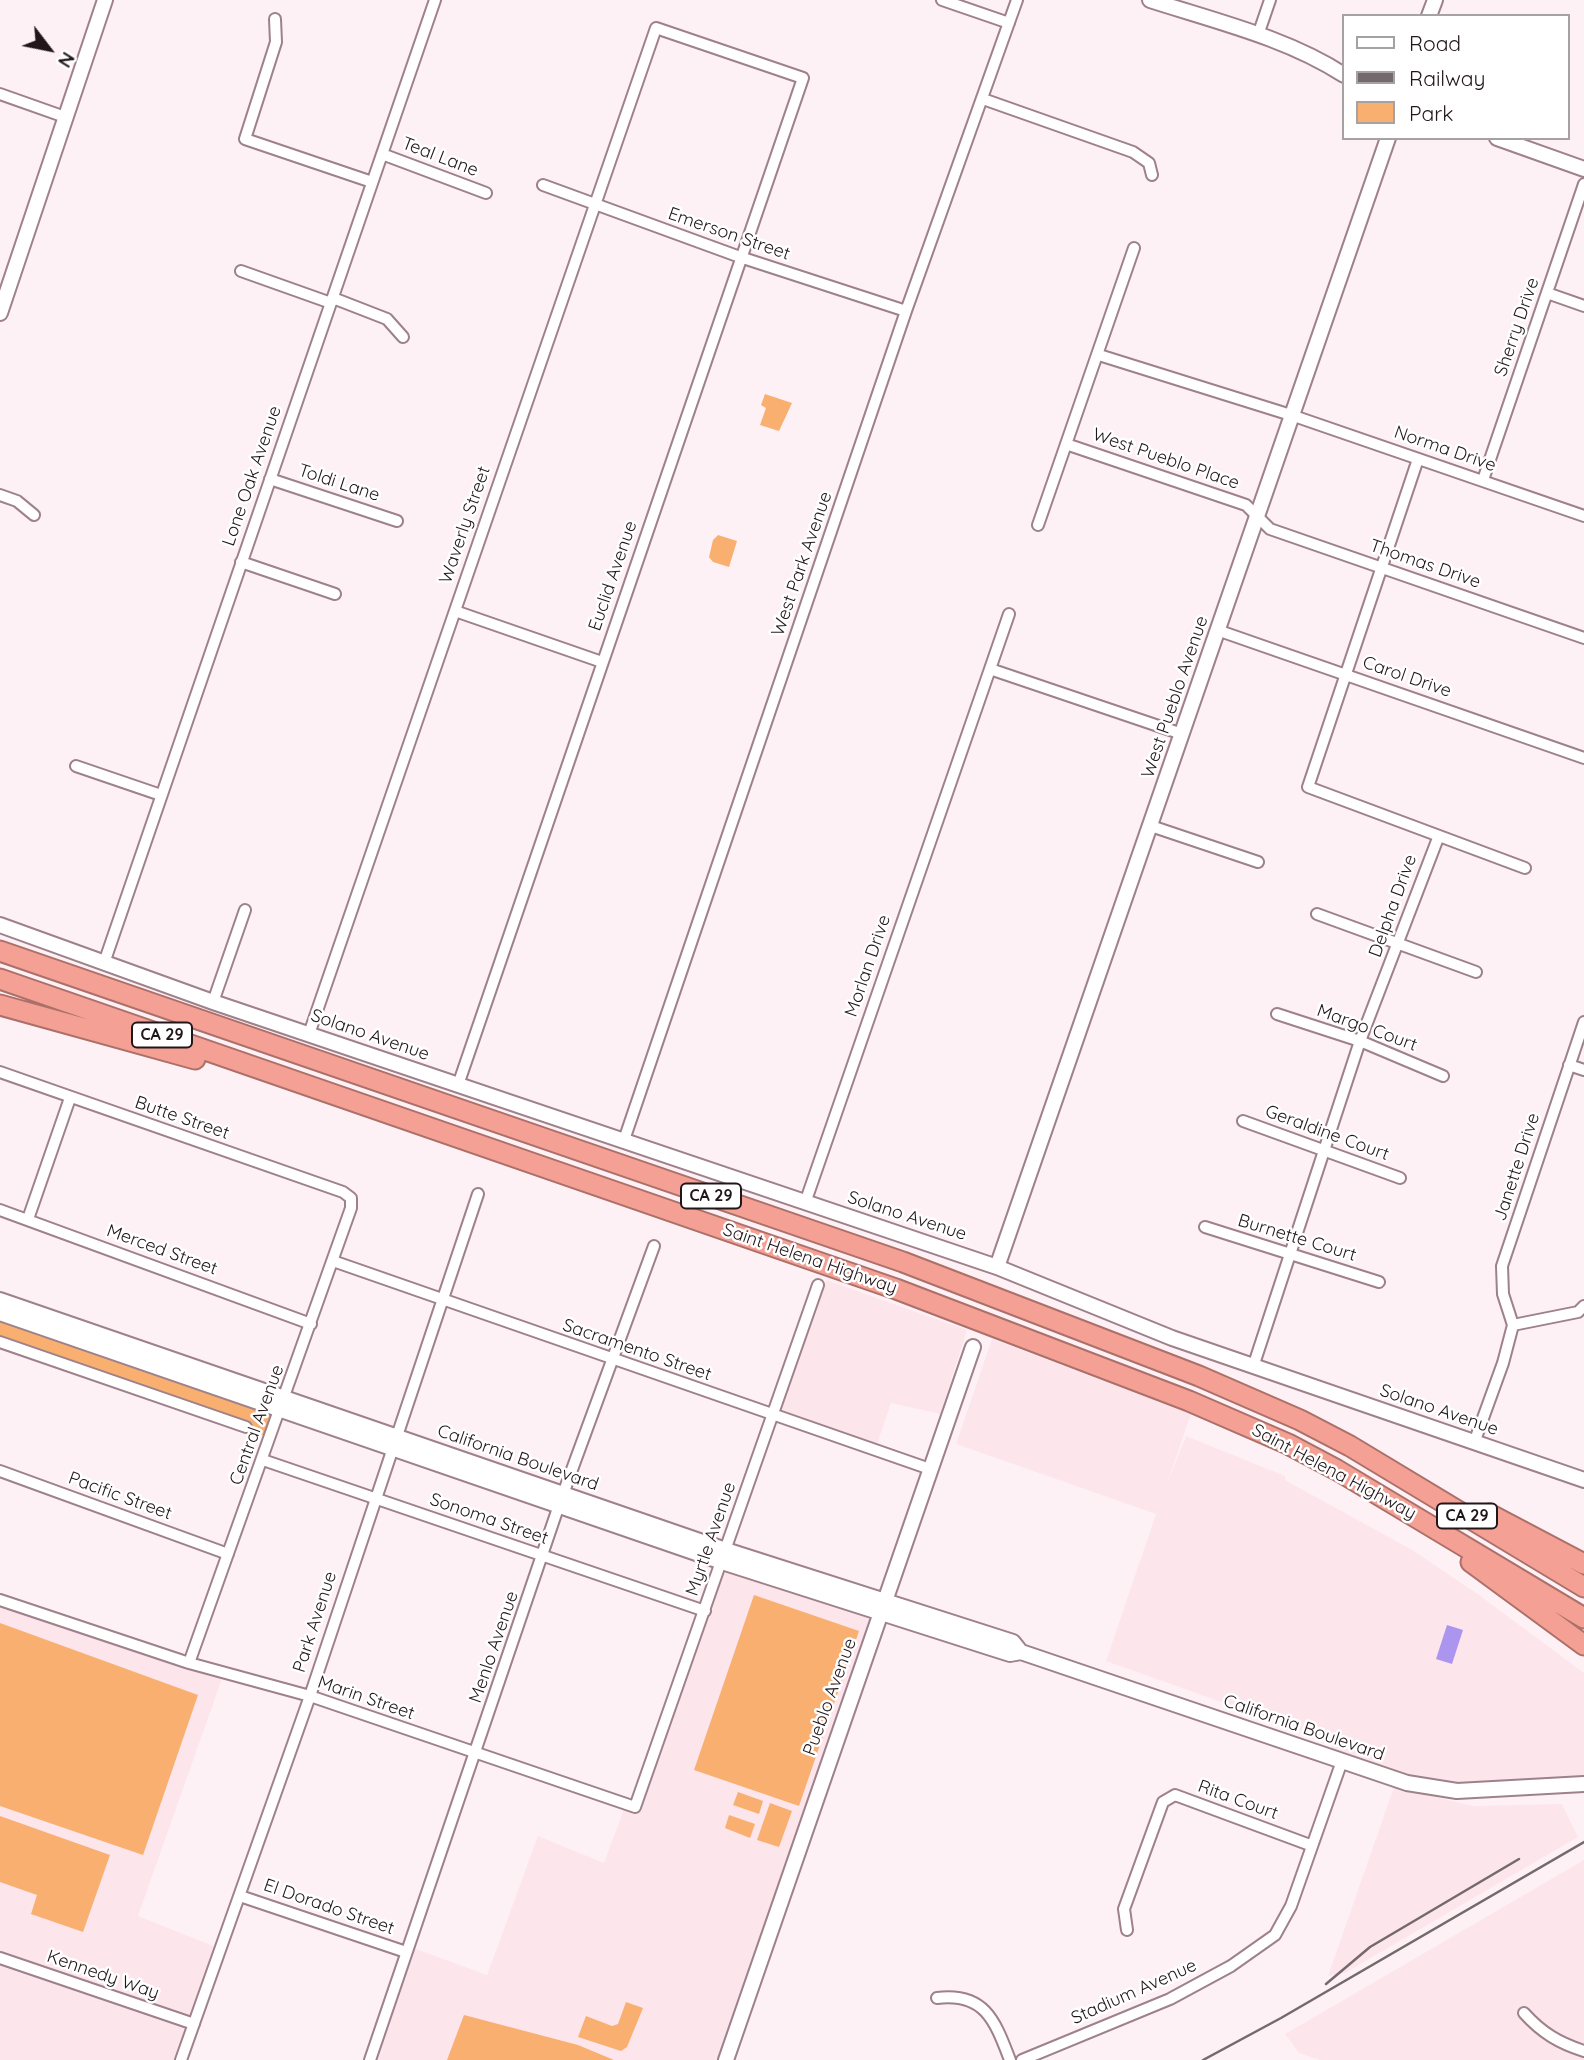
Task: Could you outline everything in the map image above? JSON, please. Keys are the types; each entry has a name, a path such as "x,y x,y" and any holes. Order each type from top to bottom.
{"highway":[{"name":"Saint Helena Highway","path":"0,949 903,1262 1237,1392 1350,1446 1584,1587"},
{"name":"Saint Helena Highway","path":"0,979 896,1289 1239,1422 1313,1457 1387,1498 1584,1618"},
{"path":"0,1005 323,1091"},
{"path":"1350,1446 1584,1564"},
{"path":"1387,1498 1584,1646"}],"street":[{"path":"0,313 4,288 106,0"},
{"name":"Lone Oak Avenue","path":"104,963 435,0"},
{"path":"942,0 1009,23"},
{"name":"West Park Avenue","path":"624,1140 906,311 1017,0"},
{"path":"1150,0 1258,35 1322,61 1342,74"},
{"path":"1258,35 1270,0"},
{"path":"275,19 276,42 245,139 372,182"},
{"name":"Waverly Street","path":"309,1034 593,204 656,28 803,78"},
{"name":"Euclid Avenue","path":"458,1085 803,78"},
{"path":"0,94 65,117"},
{"path":"983,99 1133,152 1149,163 1152,175"},
{"name":"West Pueblo Avenue","path":"997,1267 1217,630 1259,518 1387,140"},
{"path":"1503,140 1584,169"},
{"name":"Teal Lane","path":"382,154 486,193"},
{"name":"Sherry Drive","path":"1483,480 1584,184"},
{"name":"Emerson Street","path":"543,185 740,257 906,311"},
{"name":"West Pueblo Place","path":"1134,248 1066,444 1246,505 1259,518"},
{"path":"241,271 387,319 403,337"},
{"path":"1547,293 1584,306"},
{"path":"1099,355 1294,416"},
{"name":"Norma Drive","path":"1294,416 1584,516"},
{"path":"1038,526 1066,444"},
{"name":"Delpha Drive","path":"1253,1367 1360,1041 1438,838 1308,787 1418,459"},
{"name":"Toldi Lane","path":"270,479 397,521"},
{"path":"0,495 17,502 34,515"},
{"name":"Thomas Drive","path":"1259,518 1270,529 1584,638"},
{"path":"241,562 335,594"},
{"path":"455,611 602,662"},
{"name":"Morlan Drive","path":"805,1203 1009,614"},
{"name":"Carol Drive","path":"1217,630 1584,758"},
{"path":"990,669 1182,734"},
{"path":"76,766 161,795"},
{"path":"1151,827 1258,862"},
{"path":"1438,838 1525,868"},
{"path":"213,1002 245,910"},
{"path":"1317,914 1476,972"},
{"name":"Solano Avenue","path":"0,925 213,1002 997,1267 1159,1333 1584,1480"},
{"name":"Margo Court","path":"1277,1014 1360,1041 1443,1076"},
{"name":"Janette Drive","path":"1513,1325 1503,1294 1503,1266 1584,1022"},
{"path":"1569,1065 1584,1070"},
{"name":"Butte Street","path":"0,1072 343,1192 351,1198"},
{"path":"28,1219 70,1098"},
{"name":"Geraldine Court","path":"1243,1121 1400,1178"},
{"name":"Park Avenue","path":"181,2060 310,1696 478,1194"},
{"name":"Central Avenue","path":"189,1663 284,1402 351,1208 351,1198"},
{"name":"Merced Street","path":"0,1210 311,1324"},
{"name":"Burnette Court","path":"1205,1227 1379,1282"},
{"name":"Menlo Avenue","path":"370,2060 561,1500 654,1246"},
{"name":"Sacramento Street","path":"333,1261 613,1361 930,1469"},
{"name":"Myrtle Avenue","path":"638,1804 818,1285"},
{"name":"California Boulevard","path":"0,1300 395,1443 724,1556 883,1606 991,1648 1010,1654 1021,1652 1407,1783 1457,1791 1584,1784"},
{"path":"1474,1443 1503,1363 1513,1325 1578,1312 1584,1306"},
{"name":"California Boulevard","path":"0,1313 284,1402"},
{"path":"0,1342 246,1427"},
{"name":"Pueblo Avenue","path":"726,2060 973,1346"},
{"name":"Sonoma Street","path":"263,1460 705,1611"},
{"name":"Pacific Street","path":"0,1471 228,1554"},
{"name":"Marin Street","path":"0,1600 189,1663 310,1696 631,1808 638,1804"},
{"name":"Stadium Avenue","path":"1022,2060 1170,2000 1231,1966 1275,1935 1291,1906 1310,1845 1342,1761"},
{"name":"Rita Court","path":"1127,1930 1124,1909 1163,1802 1175,1795 1310,1845"},
{"name":"El Dorado Street","path":"240,1896 406,1952"},
{"name":"Kennedy Way","path":"0,1958 194,2024"},
{"path":"937,1998 955,1996 980,2005 996,2022 1010,2060"},
{"path":"1524,2013 1558,2042 1584,2051"}],"shaded area":[{"path":"826,1280 967,1330 940,1414 891,1403 877,1444 780,1411"},
{"path":"992,1339 1191,1414 1166,1486 1186,1436 1285,1476 1285,1480 1414,1551 1479,1595 1584,1673 1584,1785 1457,1791 1333,1757 1331,1741 1106,1661 1156,1514 956,1444"},
{"path":"722,1562 881,1612 726,2060 370,2060 408,1946 487,1975 538,1836 604,1863 625,1806 631,1808"},
{"path":"0,1600 224,1673 138,1916 221,1949 181,2060 0,2060"},
{"path":"1447,1625 1463,1630 1452,1664 1436,1659"},
{"path":"1394,1787 1473,1806 1562,1804 1578,1837 1345,1973 1328,1976"},
{"path":"1584,1860 1584,2060 1320,2060 1299,2053 1285,2034"}],"green space":[{"path":"765,394 792,403 779,431 760,425 766,408 761,405"},
{"path":"718,535 737,541 729,567 713,562 709,557 713,540"},
{"path":"0,1313 282,1408 271,1438 0,1342"},
{"path":"754,1595 859,1631 799,1806 694,1770"},
{"path":"0,1623 198,1695 143,1855 0,1806"},
{"path":"738,1792 763,1801 759,1814 733,1805"},
{"path":"770,1803 792,1811 779,1847 757,1840"},
{"path":"729,1815 755,1824 750,1838 725,1828"},
{"path":"0,1816 110,1855 83,1932 31,1914 37,1895 0,1882"},
{"path":"626,2002 643,2008 627,2047 621,2051 578,2037 586,2016 612,2026 618,2024"},
{"path":"464,2015 578,2045 614,2060 447,2060"}],"railway":[{"path":"1203,2060 1281,2018 1584,1842"},
{"path":"1326,1984 1370,1947 1519,1859"}]}
